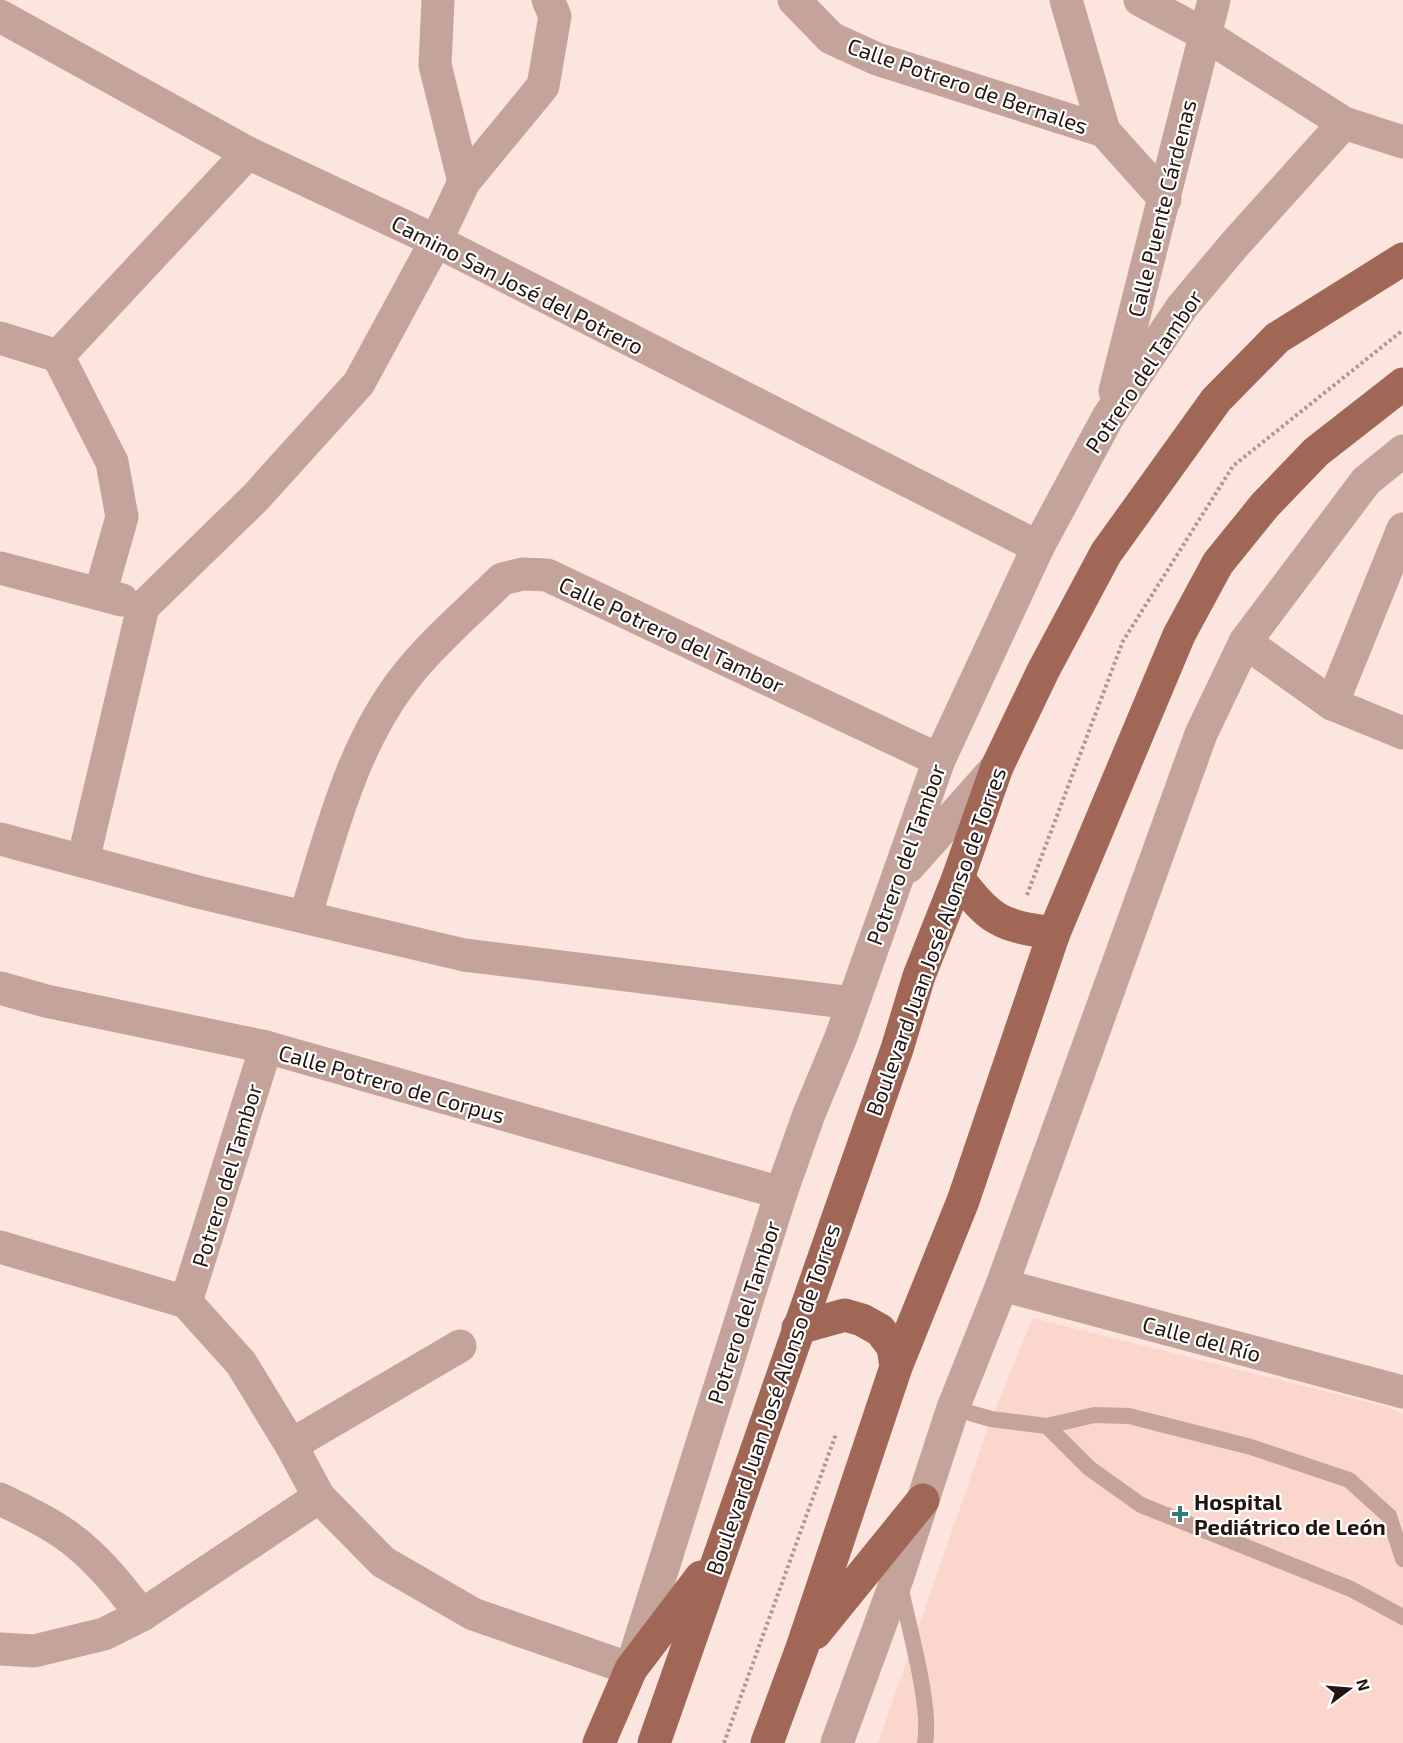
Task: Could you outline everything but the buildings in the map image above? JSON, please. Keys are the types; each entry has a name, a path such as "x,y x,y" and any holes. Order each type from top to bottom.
{"main road":[{"name":"Boulevard Juan José Alonso de Torres","path":"654,1743 717,1556 897,1049 919,976 958,878 996,767 1106,553 1216,400 1278,338 1403,259"},
{"path":"767,1743 802,1648 896,1367 963,1201 1054,933 1179,635 1218,563 1265,505 1316,452 1403,384"},
{"path":"958,878 982,910 999,921 1019,928 1054,933"},
{"path":"798,1328 845,1315 862,1320 880,1330 893,1347 896,1367"},
{"path":"802,1648 923,1500"},
{"path":"599,1743 631,1669 717,1556"}],"street":[{"path":"438,0 435,64 464,182"},
{"path":"83,861 143,607 256,497 359,383 436,241 464,182 543,86 555,16 548,0"},
{"name":"Calle Potrero de Bernales","path":"794,0 831,38 877,58 1104,131 1165,199"},
{"path":"1066,0 1104,131"},
{"path":"1140,0 1204,34 1344,123 1403,142"},
{"name":"Calle Puente Cárdenas","path":"1108,417 1214,0"},
{"name":"Camino San José del Potrero","path":"0,16 248,153 436,241 1038,547"},
{"name":"Potrero del Tambor","path":"631,1669 781,1193 809,1114 841,1037 939,760 1038,547 1108,417 1182,307 1234,244 1344,123"},
{"path":"58,356 248,153"},
{"path":"0,338 58,356 112,462 122,516 100,594"},
{"path":"837,1743 898,1576 952,1408 1002,1285 1201,734 1245,642 1366,481 1403,451"},
{"path":"1332,704 1403,529"},
{"path":"0,568 143,607"},
{"name":"Calle Potrero del Tambor","path":"305,917 337,813 366,737 408,674 502,579 523,574 547,575 939,760"},
{"path":"1245,642 1332,704 1403,733"},
{"path":"895,882 996,767"},
{"path":"0,839 464,955 852,1003"},
{"name":"Calle Potrero de Corpus","path":"0,988 46,1001 266,1047 781,1193"},
{"name":"Potrero del Tambor","path":"186,1302 266,1047"},
{"path":"0,1247 186,1302 241,1363 291,1444 319,1497 383,1562 473,1614 631,1669"},
{"name":"Calle del Río","path":"1002,1285 1403,1392"},
{"path":"291,1444 460,1346"},
{"path":"0,1649 34,1651 104,1634 142,1615 319,1497"},
{"path":"0,1499 33,1515 79,1545 116,1583 142,1615"}],"lane":[{"path":"952,1408 991,1419 1047,1426 1094,1415 1129,1416 1251,1447 1350,1480 1389,1516 1403,1559"},
{"path":"1047,1426 1089,1468 1141,1505 1351,1589 1403,1617"},
{"path":"898,1576 923,1698 928,1729 925,1743"}],"shaded area":[{"name":"Hospital Pediátrico de León","path":"1033,1318 1391,1408 1403,1414 1403,1743 878,1743 991,1419"}],"place":[{"name":"Hospital Pediátrico de León","path":"1180,1514"}]}
